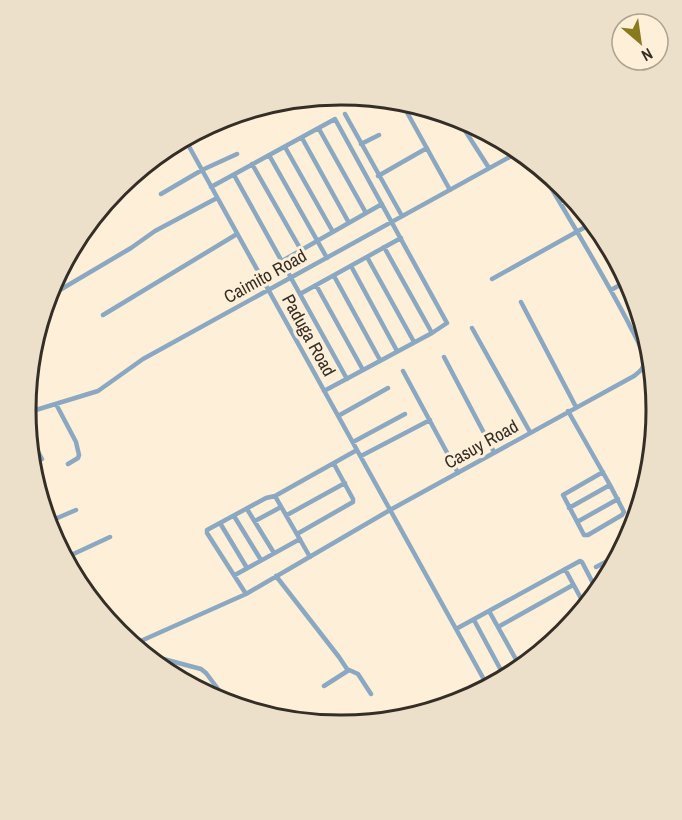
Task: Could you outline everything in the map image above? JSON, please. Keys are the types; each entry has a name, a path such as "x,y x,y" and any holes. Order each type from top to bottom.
{"street":[{"path":"407,112 450,190"},
{"path":"345,114 402,216"},
{"path":"211,188 335,119 447,321 432,333 324,391"},
{"path":"340,128 351,125"},
{"path":"318,129 366,213"},
{"path":"466,131 489,168"},
{"path":"361,144 380,135"},
{"path":"302,138 349,223"},
{"name":"Paduga Road","path":"189,146 484,680"},
{"path":"285,147 333,232"},
{"path":"378,176 427,148"},
{"path":"161,194 202,170 237,154"},
{"path":"269,155 327,258"},
{"name":"Caimito Road","path":"36,410 98,391 140,361 511,156"},
{"path":"252,165 301,250"},
{"path":"234,175 347,379"},
{"name":"Casuy Road","path":"553,191 611,290 639,346"},
{"path":"60,291 155,231 217,198"},
{"path":"282,261 382,204"},
{"path":"492,279 585,227"},
{"path":"102,315 237,234"},
{"path":"300,294 401,238"},
{"path":"384,247 432,333"},
{"path":"367,257 414,342"},
{"path":"351,266 397,351"},
{"path":"333,276 380,360"},
{"path":"316,285 363,370"},
{"path":"611,290 620,285"},
{"path":"520,302 576,407"},
{"path":"472,328 531,432"},
{"path":"444,357 494,452"},
{"name":"Casuy Road","path":"142,641 246,594 390,510 634,376 643,369"},
{"path":"402,371 458,473"},
{"path":"338,416 388,388"},
{"path":"56,404 77,444 78,458 68,464"},
{"path":"568,411 603,472 624,511 624,514 588,535 583,534 563,496 564,493 603,472"},
{"path":"353,442 405,414"},
{"path":"361,456 430,420"},
{"path":"246,594 207,530 269,496 275,496 357,450"},
{"path":"40,455 42,459"},
{"path":"235,575 274,553 353,502 334,464"},
{"path":"286,515 345,483"},
{"path":"569,508 610,485"},
{"path":"275,496 310,557"},
{"path":"577,522 618,500"},
{"path":"255,521 281,507"},
{"path":"247,509 274,553"},
{"path":"56,519 76,510"},
{"path":"234,516 261,560"},
{"path":"220,523 248,568"},
{"path":"73,554 110,537"},
{"path":"456,629 581,562 593,583"},
{"path":"596,567 605,562"},
{"path":"565,569 581,599"},
{"path":"276,576 349,670 356,672 371,694"},
{"path":"498,627 573,585"},
{"path":"489,611 516,660"},
{"path":"474,620 501,670"},
{"path":"166,660 201,669 218,689"},
{"path":"324,686 349,670"}]}
